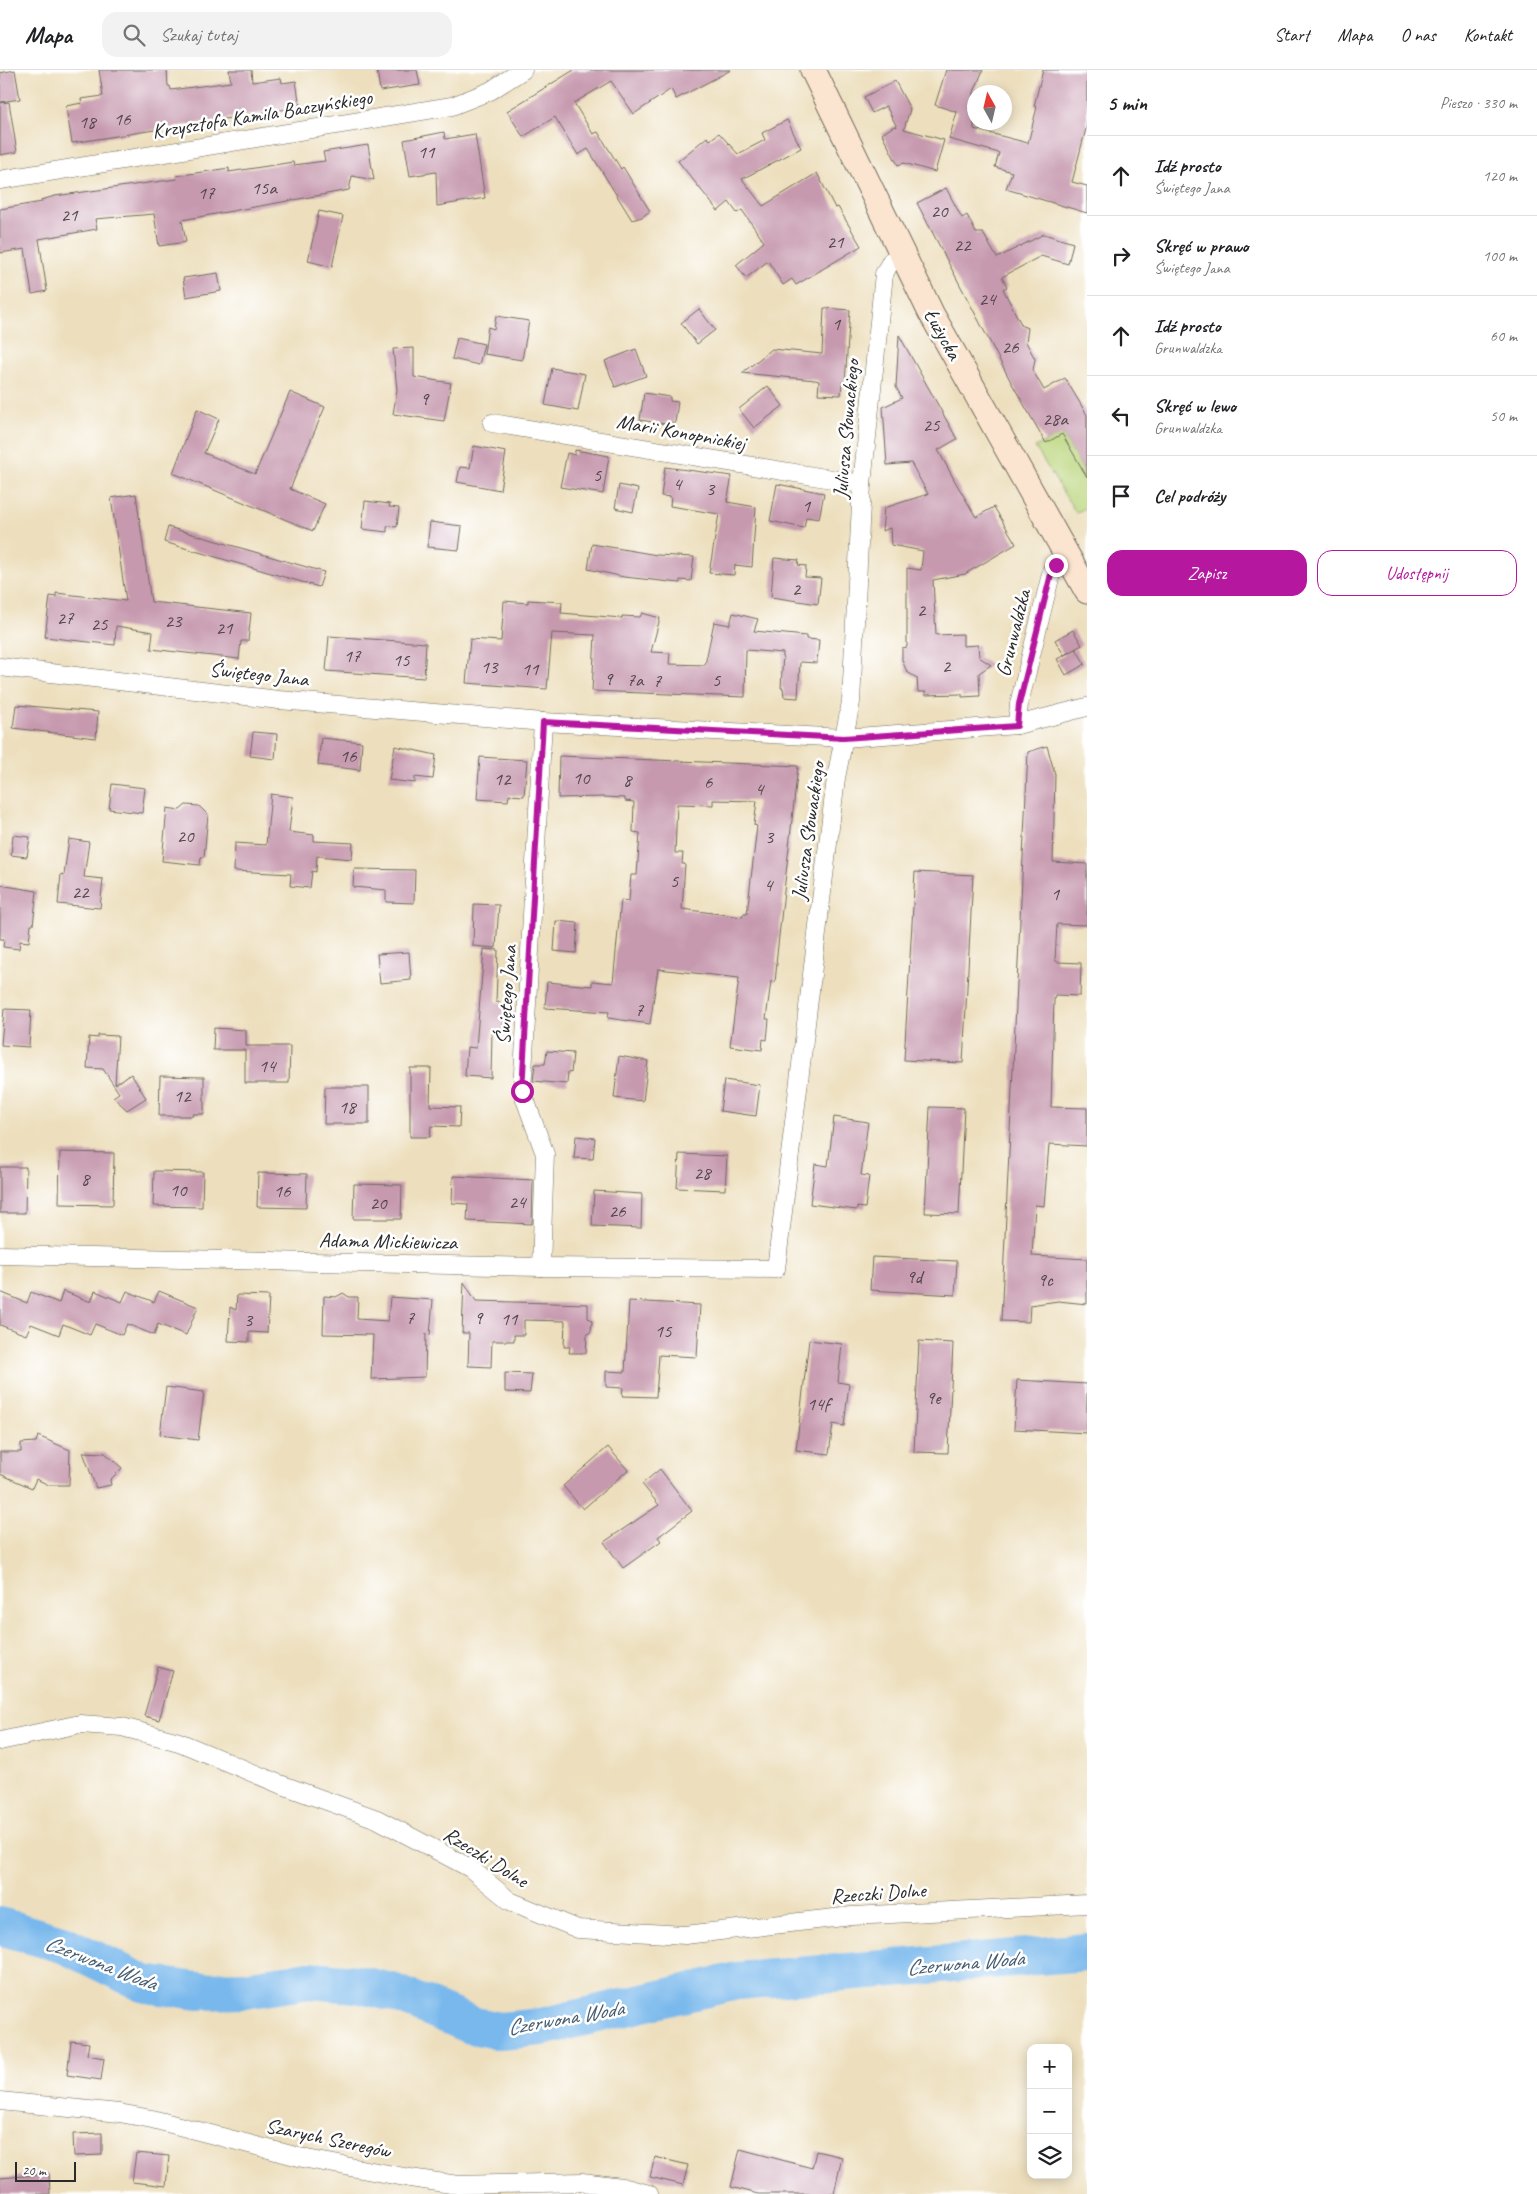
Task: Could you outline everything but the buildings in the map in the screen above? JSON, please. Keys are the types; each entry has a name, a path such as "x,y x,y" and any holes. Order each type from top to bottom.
{"main road":[{"name":"Łużycka","path":"813,70 931,313 1087,591"}],"street":[{"name":"Krzysztofa Kamila Baczyńskiego","path":"0,180 452,106 490,91 524,70"},
{"name":"Juliusza Słowackiego","path":"776,1269 836,778 851,702 862,484 884,274 892,261 902,255"},
{"name":"Marii Konopnickiej","path":"492,423 862,484"},
{"name":"Grunwaldzka","path":"1017,726 1019,704 1052,570 1068,559"},
{"name":"Świętego Jana","path":"0,667 279,700 543,722 844,738"},
{"path":"844,738 1017,726 1087,707"},
{"name":"Świętego Jana","path":"540,1267 545,1154 522,1091 543,722"},
{"name":"Adama Mickiewicza","path":"0,1255 540,1267 776,1269"},
{"name":"Rzeczki Dolne","path":"0,1741 80,1724 122,1727 179,1742 277,1783 376,1819 470,1868 510,1901 578,1929 685,1935 852,1916 1087,1904"},
{"name":"Szarych Szeregów","path":"0,2101 119,2113 307,2159 458,2185 582,2182 622,2186 649,2194"}],"green space":[{"path":"1062,434 1087,477 1087,507 1076,513 1035,447"}],"waterway":[{"name":"Czerwona Woda","path":"0,1926 65,1945 145,1984 198,1991 245,1990 309,1980 357,1984 395,1993 471,2025 500,2031 541,2027 737,1981 1087,1952"}],"route":[{"path":"522,1091 537,865 543,722 844,738 1017,726 1019,704 1052,570 1056,565"}]}
